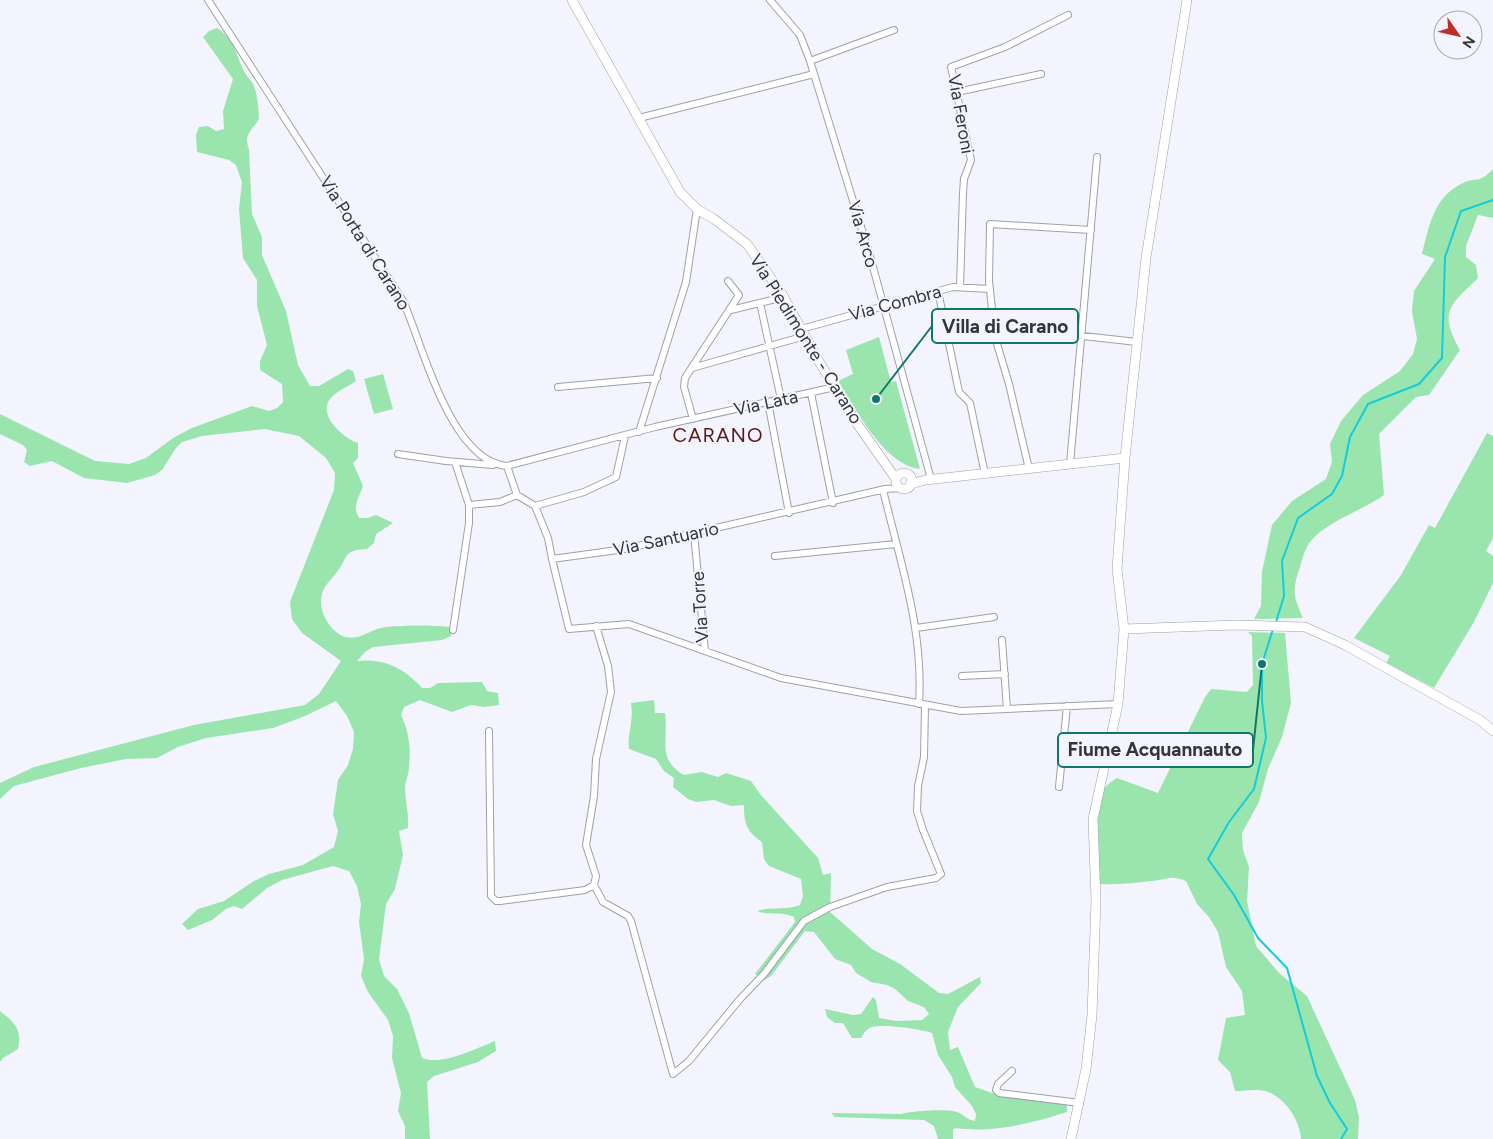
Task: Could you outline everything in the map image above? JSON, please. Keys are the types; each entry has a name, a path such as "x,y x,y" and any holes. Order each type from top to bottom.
{"street":[{"name":"Via Porta di Carano","path":"208,0 403,301 414,324 441,403 458,430 488,461 497,465"},
{"name":"Via Piedimonte - Carano","path":"572,0 680,192 697,209 714,219 747,244 784,298 858,425 903,481"},
{"name":"Via Arco","path":"770,0 800,35 810,61 870,256 928,480"},
{"path":"1072,1139 1080,1103 1092,1015 1096,900 1092,819 1118,704 1124,629 1117,569 1125,458 1146,258 1187,0"},
{"name":"Via Feroni","path":"960,287 964,179 971,160 951,67 1012,44 1068,15"},
{"path":"810,61 894,30"},
{"path":"639,118 814,74"},
{"path":"956,92 1041,74"},
{"path":"1070,464 1097,157"},
{"path":"398,454 455,462 507,466 639,432 686,282 697,209"},
{"path":"1029,469 994,326 990,289 990,224 1091,230"},
{"path":"693,419 684,387 685,378 739,295 728,281"},
{"name":"Via Combra","path":"692,368 769,346 882,307 938,291 960,287 990,289"},
{"path":"938,291 959,392 970,403 985,474"},
{"path":"731,310 784,298"},
{"path":"760,303 782,399"},
{"path":"994,326 1137,342"},
{"path":"558,387 657,378"},
{"name":"Via Lata","path":"639,432 835,387"},
{"path":"811,393 833,503"},
{"path":"768,402 788,512"},
{"path":"535,506 584,492 616,476 625,436"},
{"path":"903,481 928,480 1125,458"},
{"path":"453,630 469,523 469,505 455,462"},
{"path":"507,466 517,495 535,506 548,538 552,559"},
{"name":"Via Santuario","path":"552,559 625,549 694,534 833,503 884,490 903,481"},
{"path":"596,626 608,666 611,692 596,758 594,796 586,845 596,876 594,885 603,902 632,920 674,1074 689,1062 740,999 764,974 804,921 830,907 879,890 936,878 941,874 917,811 918,786 924,757 921,673 914,611 884,490"},
{"path":"469,505 500,502 517,495"},
{"name":"Via Torre","path":"552,559 569,629 629,624 705,651 694,534"},
{"path":"775,556 896,544"},
{"path":"916,628 994,618"},
{"path":"1124,629 1236,625 1305,627 1362,654 1480,720 1493,731"},
{"path":"1002,640 1007,709"},
{"path":"705,651 781,678 961,711 1118,704"},
{"path":"962,676 1005,674"},
{"path":"1059,787 1067,706"},
{"path":"489,731 493,899 496,901 585,890 594,885"},
{"path":"1012,1071 998,1084 996,1090 999,1093 1080,1103"}],"green space":[{"path":"217,28 231,42 245,73 256,91 259,119 249,133 247,140 252,214 262,237 262,255 286,311 298,365 310,386 319,386 348,369 353,371 356,381 332,396 327,405 327,412 329,419 340,432 358,443 358,458 353,463 363,486 356,505 359,518 368,518 376,515 393,523 376,534 374,543 367,549 350,552 323,591 321,606 323,613 335,631 340,635 351,638 386,627 451,627 451,636 442,640 373,647 365,652 357,661 376,661 393,666 408,675 422,688 430,688 438,683 482,682 487,691 498,693 499,705 484,707 471,705 452,712 420,700 404,707 401,715 408,734 410,760 405,786 408,828 399,831 403,855 395,889 386,904 379,959 384,976 397,989 409,1013 422,1058 439,1060 448,1058 495,1041 496,1051 478,1062 434,1076 427,1082 430,1139 405,1139 405,1126 398,1111 401,1093 392,1058 393,1036 388,1020 368,992 361,976 364,959 359,922 361,904 357,886 349,871 333,866 282,880 267,888 242,909 234,906 226,909 212,920 188,930 182,924 198,909 224,901 254,881 269,874 303,865 334,847 338,831 333,814 338,780 348,765 353,749 354,732 347,716 336,701 305,716 273,728 206,738 178,747 157,758 126,759 81,768 14,786 0,799 0,783 34,767 194,725 305,705 319,694 341,661 302,633 292,619 290,602 334,490 335,473 326,458 299,436 265,429 202,436 182,442 162,470 155,475 127,483 84,478 52,461 30,466 24,462 27,450 23,445 0,434 0,414 95,461 129,464 146,458 173,438 192,428 252,406 269,411 277,408 283,402 282,384 260,370 260,361 267,345 257,306 257,280 243,258 239,209 242,182 236,165 229,160 197,152 196,135 199,127 208,126 216,131 224,129 223,111 233,79 203,37 209,31"},
{"path":"1493,169 1493,218 1478,215 1466,246 1466,257 1476,265 1478,278 1460,295 1450,310 1450,327 1460,350 1429,395 1416,397 1379,434 1384,495 1330,525 1312,540 1306,549 1295,587 1297,604 1303,618 1254,619 1261,606 1262,572 1272,525 1292,501 1326,479 1332,462 1330,444 1341,421 1363,395 1400,371 1413,354 1417,339 1412,311 1414,291 1435,259 1422,254 1434,213 1445,196 1453,189 1468,181 1481,179"},
{"path":"879,337 891,382 896,381 920,469 907,465 895,458 883,447 862,420 838,381 853,374 846,350"},
{"path":"383,374 393,409 374,414 364,379"},
{"path":"1487,433 1493,436 1493,538 1486,551 1493,556 1493,583 1474,622 1434,688 1386,663 1390,656 1354,638 1401,575 1429,525 1435,528"},
{"path":"1248,632 1285,633 1291,703 1282,737 1268,769 1259,802 1242,833 1243,850 1249,867 1247,901 1256,946 1279,973 1307,996 1355,1100 1359,1117 1358,1139 1301,1139 1298,1125 1291,1111 1275,1095 1260,1090 1235,1091 1230,1072 1218,1060 1226,1018 1245,1015 1242,991 1226,967 1218,932 1209,917 1197,904 1186,881 1171,878 1132,883 1100,884 1097,823 1100,800 1104,789 1117,778 1158,793 1205,697 1211,689 1247,692 1253,685 1252,636"},
{"path":"654,700 655,713 665,713 667,755 675,769 684,775 702,772 718,777 726,773 751,781 760,794 818,858 823,875 831,873 830,912 872,949 900,964 939,993 948,994 980,977 981,983 958,1007 948,1032 950,1050 958,1047 975,1087 995,1094 1067,1105 1067,1112 998,1128 955,1128 953,1130 953,1139 938,1139 934,1126 924,1120 835,1117 831,1113 901,1114 949,1110 975,1121 976,1114 972,1106 955,1087 952,1077 938,1055 932,1033 902,1027 878,1026 868,1029 861,1038 852,1038 843,1023 835,1023 827,1017 825,1009 853,1015 861,1014 873,997 876,1000 879,1018 896,1021 922,1020 929,1014 924,1007 908,1001 895,989 887,985 871,982 856,973 851,965 835,959 814,932 805,931 771,976 763,981 755,974 795,922 794,917 789,915 757,911 800,905 803,896 801,879 769,866 764,859 762,842 752,834 747,826 744,805 731,806 714,800 696,802 688,799 673,787 674,778 664,771 656,759 629,749 632,716 631,703"},
{"path":"0,1011 16,1027 19,1042 18,1049 0,1062"}],"waterway":[{"path":"1276,622 1284,596 1282,561 1298,518 1332,494 1342,476 1350,437 1368,404 1419,384 1442,358 1445,257 1461,211 1493,200"},
{"path":"1273,629 1262,664 1262,701 1266,738 1254,789 1229,822 1208,859 1234,895 1258,938 1287,968 1317,1076 1330,1103 1347,1129 1341,1139"}],"place":[{"name":"Villa di Carano","path":"876,399"},
{"name":"Fiume Acquannauto","path":"1262,664"}],"district":[{"name":"CARANO","path":"718,435"}]}
